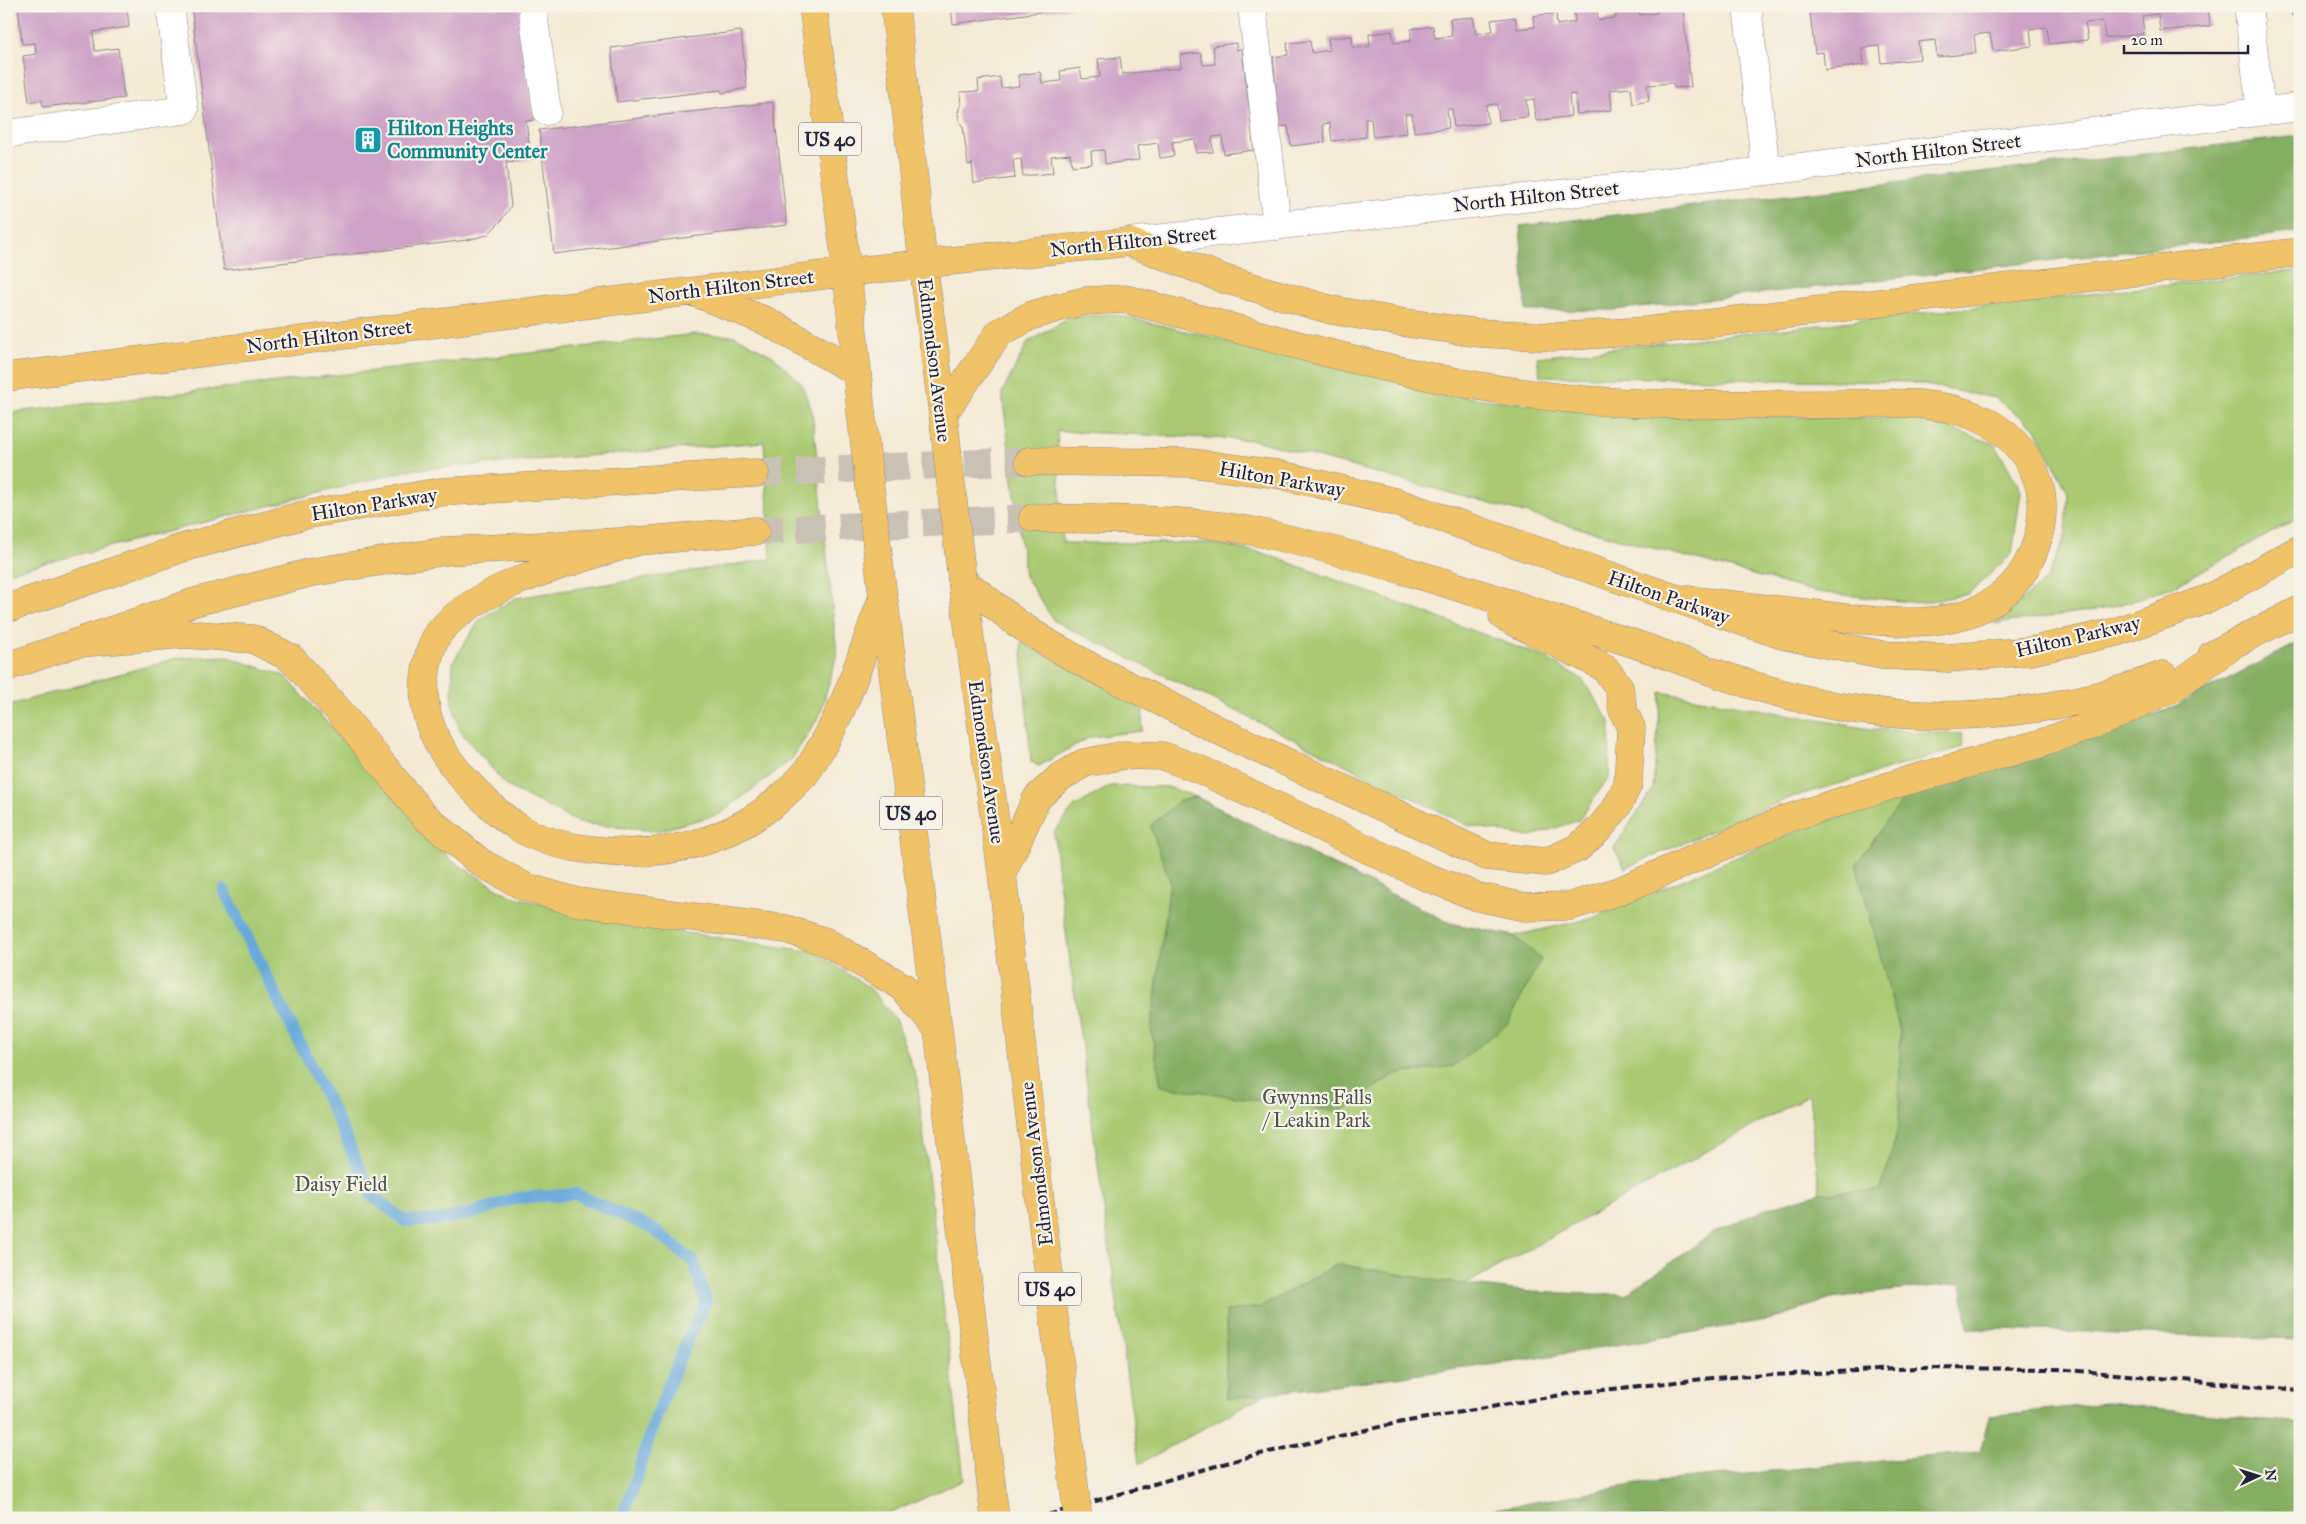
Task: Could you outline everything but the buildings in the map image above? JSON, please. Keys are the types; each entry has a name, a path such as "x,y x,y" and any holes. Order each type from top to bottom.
{"main road":[{"name":"US 40","path":"813,6 847,272 883,597 944,1075 995,1518"},
{"name":"Edmondson Avenue","path":"895,6 923,263 962,580 1002,873 1078,1518"},
{"name":"North Hilton Street","path":"6,377 847,272 1129,242"},
{"path":"1129,242 1224,279 1332,310 1479,333 1554,337 1646,331 2300,252"},
{"path":"693,291 766,321 857,372"},
{"path":"943,414 999,334 1030,316 1060,307 1085,301 1124,299 1397,369 1517,391 1584,400 1686,404 1906,404 1946,407 1978,417 2005,433 2026,457 2041,487 2043,520 2035,551 2019,580 1996,600 1963,616 1926,622 1873,620 1670,598"},
{"name":"Hilton Parkway","path":"1029,461 1191,463 1277,474 1395,502 1782,635 1882,655 1950,658 2031,651 2116,632 2208,599 2300,549"},
{"name":"Hilton Parkway","path":"6,609 182,548 304,514 440,492 755,473"},
{"path":"1033,518 1184,522 1269,534 1426,577 1650,649 1760,688 1869,711 1952,716 2036,708 2133,686 2228,649"},
{"path":"6,667 195,602 313,572 446,551 755,531"},
{"path":"638,540 503,586 465,608 440,631 427,662 423,695 432,731 453,766 486,803 523,830 564,846 618,853 665,851 723,835 766,812 804,776 834,727 883,597"},
{"path":"962,580 1018,623 1091,667 1229,736 1487,856 1546,862 1578,848 1600,828 1617,807 1628,784 1631,728 1623,710 1619,688 1604,666 1426,577"},
{"path":"1002,873 1037,798 1059,778 1084,763 1125,755 1163,756 1201,770 1424,876 1478,897 1524,908 1571,906 1619,891 1786,820 1899,783 2039,744 2098,723 2174,687 2228,649 2300,610"},
{"path":"78,643 185,634 253,639 291,658 339,711 423,814 480,862 525,887 577,902 786,929 826,942 903,987 938,1030"}],"street":[{"path":"6,134 184,110 170,6"},
{"path":"532,6 547,112"},
{"path":"1252,6 1277,226"},
{"path":"1747,6 1766,171"},
{"path":"2248,6 2261,111"},
{"name":"North Hilton Street","path":"1129,242 1766,171 2300,107"}],"green space":[{"path":"2300,136 2300,232 1614,310 1526,311 1520,226"},
{"path":"2300,270 2300,517 2174,586 2110,608 1994,624 2047,579 2066,534 2068,493 2035,427 1995,398 1909,382 1540,376 1537,357"},
{"path":"1113,314 1473,398 1641,416 1920,418 1995,444 2021,491 2012,554 1968,594 1920,603 1816,592 1254,440 1057,431 1063,543 1210,543 1263,553 1544,657 1582,679 1610,721 1609,777 1579,820 1529,837 1467,825 1054,621 1025,576 1002,393 1028,342 1071,317"},
{"path":"696,334 735,336 773,356 801,383 812,411 837,654 820,715 792,759 720,814 657,831 579,823 507,786 460,731 452,703 453,662 480,619 515,598 771,559 764,442 409,470 6,573 6,413"},
{"path":"1021,642 1143,705 1142,731 1090,737 1039,766 1031,762"},
{"name":"Gwynns Falls / Leakin Park","path":"2300,642 1831,1298 1809,1095 1139,1464 1057,866 1054,832 1074,807 1110,786 1168,787 1196,797 1450,923 1514,936 1593,918 1807,827 1904,798 2167,710"},
{"path":"2300,642 2300,1339 1968,1328 1961,1283 1831,1298 1773,1319 1520,1361 1226,1399 1226,1311 1261,1307 1337,1264 1440,1281 1531,1292 1625,1295 1714,1232 1768,1208 1820,1193 1881,1190 1899,1125 1900,1031 1856,864 1904,798 2167,710"},
{"name":"Daisy Field","path":"225,656 285,676 452,861 509,895 594,919 815,952 871,989 895,1019 917,1080 964,1480 880,1518 6,1518 6,706 176,658"},
{"path":"1661,692 1870,729 1962,734 1963,747 1789,798 1625,868 1614,848 1653,789"},
{"path":"1196,797 1450,923 1514,936 1541,959 1508,1023 1454,1066 1393,1075 1339,1112 1161,1086 1151,1029 1170,881 1150,826 1179,801"},
{"path":"2106,1403 2300,1423 2300,1518 1443,1518 1649,1482 1980,1452 1989,1416"}],"waterway":[{"path":"224,890 342,1129 371,1195 405,1221 439,1220 473,1213 517,1198 576,1194 653,1229 694,1262 706,1303 666,1392 622,1518"}],"tunnel":[{"path":"755,473 1029,461"},
{"path":"755,531 1033,518"}],"railway":[{"path":"1037,1518 1247,1457 1397,1423 1567,1394 1712,1378 1918,1368 2057,1369 2300,1390"}],"place":[{"name":"Hilton Heights Community Center","path":"368,140"}]}
